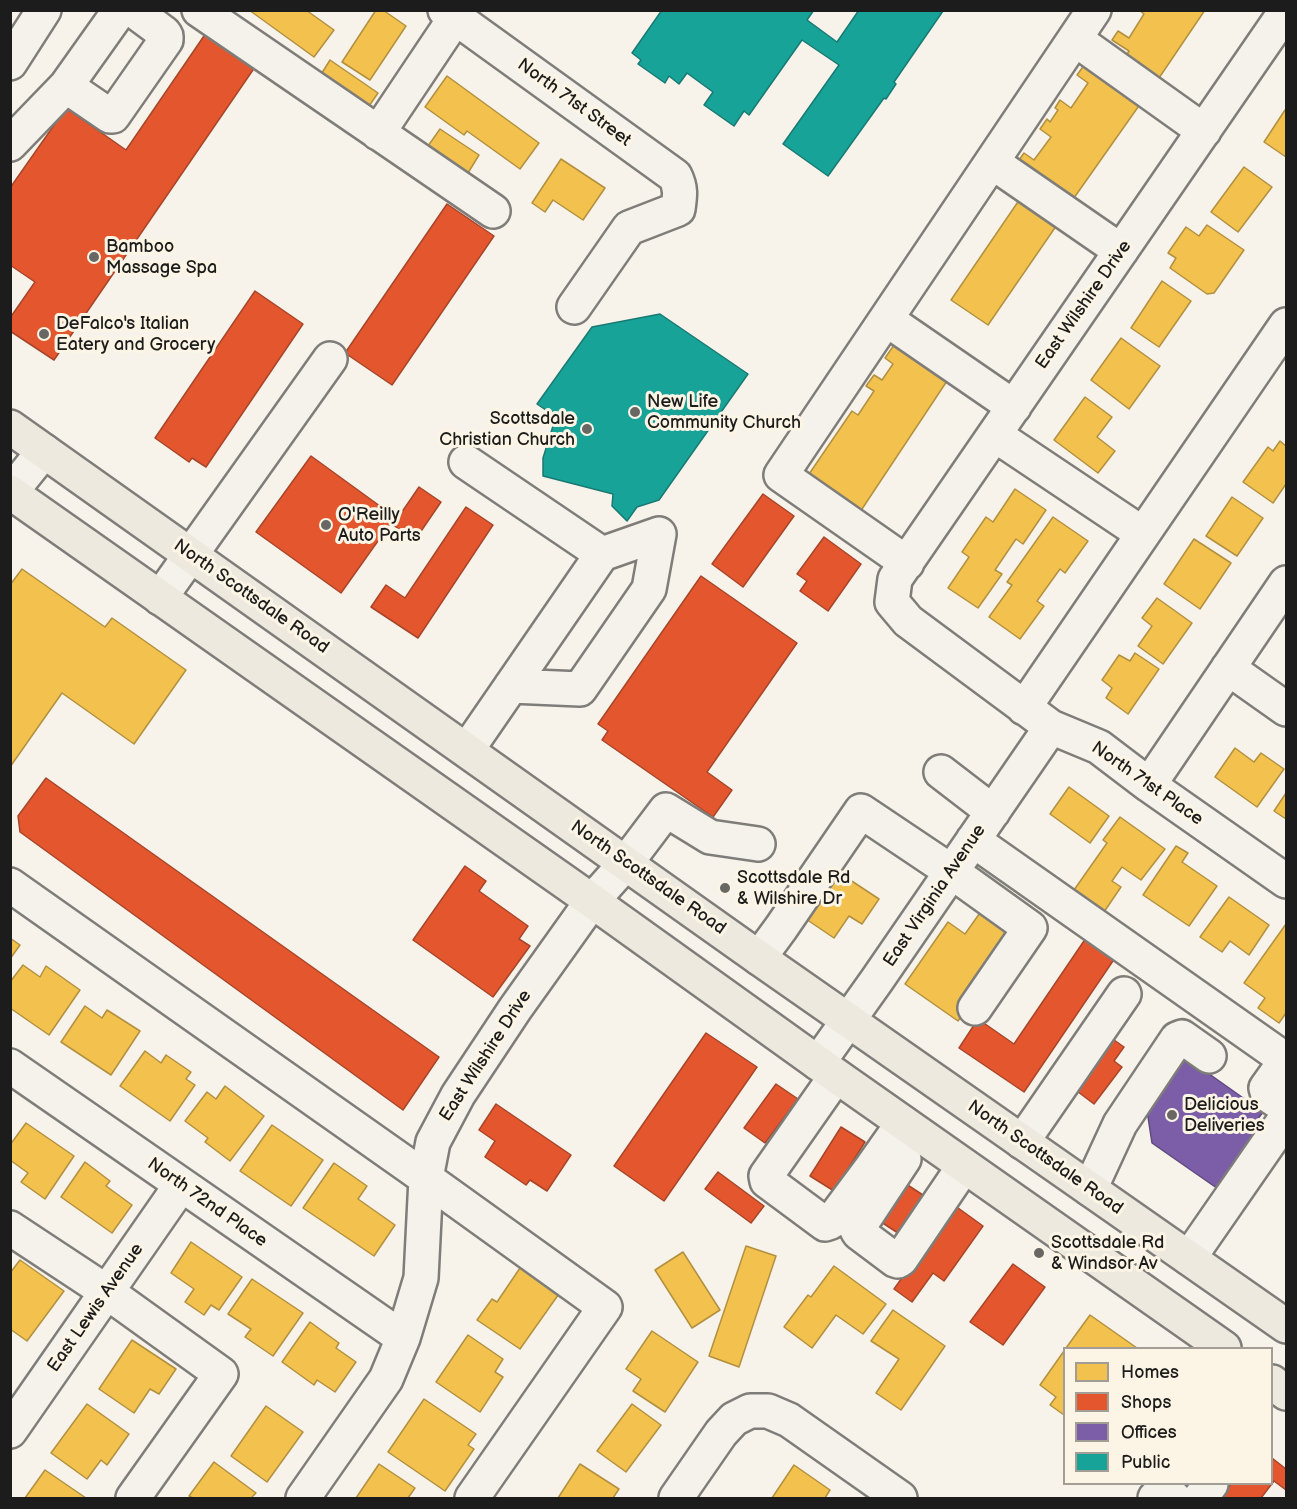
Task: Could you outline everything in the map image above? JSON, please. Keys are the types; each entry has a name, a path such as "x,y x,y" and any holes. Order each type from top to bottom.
{"main road":[{"name":"North Scottsdale Road","path":"10,427 759,958 1287,1326"},
{"path":"11,493 1223,1347"}],"street":[{"path":"10,63 44,10"},
{"path":"10,144 66,86 120,10"},
{"path":"66,86 113,116 166,40 164,33 133,10"},
{"path":"200,10 493,211"},
{"path":"907,563 781,475 1094,10"},
{"name":"East Wilshire Drive","path":"892,602 895,579 1287,11"},
{"path":"378,132 450,14"},
{"name":"North 71st Street","path":"450,14 675,176 680,185 678,208 629,228 574,307"},
{"path":"1075,39 1204,131"},
{"path":"992,162 1121,251"},
{"path":"886,320 1014,407"},
{"path":"1024,708 1287,325"},
{"path":"160,598 330,360"},
{"path":"995,435 1143,534"},
{"path":"11,493 44,451"},
{"path":"466,462 602,554"},
{"path":"467,750 511,686 602,554 659,534 649,589 580,689 511,686"},
{"path":"1149,785 1287,583"},
{"name":"North 71st Place","path":"892,602 908,621 1024,708 1051,727 1099,747 1149,785 1287,881"},
{"path":"1228,668 1287,709"},
{"name":"East Virginia Avenue","path":"912,1129 872,1167 828,1224 765,1179 827,1069 849,1021 1051,727"},
{"path":"941,772 993,812"},
{"name":"East Wilshire Drive","path":"303,1498 386,1379 403,1338 421,1278 426,1178 433,1142 458,1095 492,1041 592,901 626,863 666,810 710,837 758,844"},
{"path":"759,958 861,811 1030,928 975,1008"},
{"path":"973,840 1287,1060 1266,1088 1268,1095 1287,1107"},
{"path":"10,885 605,1307 472,1498"},
{"path":"1022,1142 1124,994"},
{"path":"1090,1189 1120,1124 1177,1039 1182,1037 1209,1056"},
{"name":"North 72nd Place","path":"10,1066 403,1338"},
{"path":"1189,1258 1287,1118"},
{"path":"912,1129 857,1230 895,1260 901,1259 964,1166"},
{"name":"East Lewis Avenue","path":"10,1431 181,1185"},
{"path":"10,1228 107,1292 221,1374 133,1498"},
{"path":"676,1498 721,1433 734,1419 750,1411 768,1412 789,1420 885,1494"},
{"path":"1200,1498 1210,1485"},
{"path":"1155,1498 1158,1495 1174,1498"}],"building: Homes":[{"path":"249,10 306,10 334,30 314,57"},
{"path":"376,10 383,10 406,26 370,80 342,62"},
{"path":"1139,10 1205,10 1159,78 1126,56 1129,51 1112,40 1118,31 1129,38 1144,14"},
{"path":"330,60 378,93 367,109 320,76"},
{"path":"1085,64 1143,100 1069,205 1017,163 1024,153 1034,160 1051,137 1040,129 1047,119 1050,122 1058,110 1055,108 1060,100 1071,108 1088,83 1077,75"},
{"path":"447,76 539,143 520,169 467,131 464,135 425,107"},
{"path":"1286,111 1286,157 1264,142"},
{"path":"440,129 479,155 468,173 428,146"},
{"path":"561,159 605,188 583,220 553,200 545,212 532,203"},
{"path":"1244,167 1272,187 1238,232 1211,212"},
{"path":"1024,193 1061,219 988,325 951,300"},
{"path":"1207,225 1244,250 1214,293 1207,294 1170,268 1176,258 1168,253 1186,227 1199,236"},
{"path":"1162,281 1191,301 1159,347 1131,328"},
{"path":"1121,338 1160,366 1129,409 1091,380"},
{"path":"894,345 947,381 858,515 805,480 852,411 858,415 874,391 866,386 874,375 882,380 893,364 885,358"},
{"path":"1085,397 1112,417 1097,437 1115,451 1098,473 1054,440"},
{"path":"1280,441 1286,446 1286,484 1273,503 1243,482 1268,447 1273,451"},
{"path":"1015,489 1046,510 1023,544 1016,539 995,570 1002,574 978,608 948,588 969,557 962,552 986,517 993,522"},
{"path":"1232,497 1263,518 1237,556 1206,536"},
{"path":"1053,517 1088,541 1065,573 1060,569 1037,601 1044,606 1020,639 989,617 1012,585 1007,582"},
{"path":"1194,539 1231,563 1200,609 1164,584"},
{"path":"22,569 105,627 112,618 186,670 134,744 62,693 10,767 10,585"},
{"path":"1157,598 1192,623 1163,664 1138,646 1152,626 1142,618"},
{"path":"1135,653 1159,669 1128,714 1106,698 1112,688 1102,680 1119,655 1130,661"},
{"path":"1235,748 1254,762 1261,753 1284,769 1257,807 1215,777"},
{"path":"1069,787 1109,816 1090,843 1050,814"},
{"path":"1286,793 1286,819 1274,811"},
{"path":"1120,817 1165,849 1141,880 1122,867 1112,881 1121,887 1104,912 1074,890 1107,843 1103,840"},
{"path":"1176,846 1188,853 1182,862 1217,886 1189,926 1143,895"},
{"path":"832,868 879,899 862,924 849,916 834,938 800,915"},
{"path":"1229,897 1269,925 1249,955 1230,941 1222,952 1200,937"},
{"path":"982,910 1017,935 958,1021 905,984 948,922 965,934"},
{"path":"1286,924 1286,1013 1279,1023 1258,1008 1265,998 1244,983"},
{"path":"10,938 20,945 10,959"},
{"path":"23,965 40,977 46,966 80,990 49,1035 10,1008 10,982"},
{"path":"85,1006 102,1018 107,1010 140,1031 111,1075 61,1042"},
{"path":"145,1051 161,1063 166,1055 191,1072 186,1079 195,1085 170,1121 120,1086"},
{"path":"225,1086 264,1116 230,1161 205,1142 208,1138 185,1121 207,1092 216,1099"},
{"path":"26,1123 74,1156 45,1199 21,1182 28,1173 10,1160 10,1145"},
{"path":"272,1125 323,1160 291,1206 240,1171"},
{"path":"85,1162 110,1181 106,1186 132,1205 112,1233 61,1197"},
{"path":"334,1163 367,1186 358,1199 395,1225 374,1256 303,1208"},
{"path":"191,1242 242,1277 219,1310 211,1305 204,1315 185,1302 194,1289 171,1273"},
{"path":"746,1246 776,1256 739,1367 709,1356"},
{"path":"683,1252 720,1310 692,1328 655,1270"},
{"path":"20,1260 64,1291 27,1341 10,1329 10,1273"},
{"path":"522,1265 561,1291 520,1349 477,1320 492,1299 497,1302"},
{"path":"834,1266 886,1304 863,1334 836,1315 812,1348 784,1327 808,1295 811,1297"},
{"path":"252,1279 303,1313 273,1356 245,1337 251,1329 228,1314"},
{"path":"893,1310 945,1346 901,1410 876,1393 899,1359 871,1341"},
{"path":"1090,1315 1136,1347 1067,1347"},
{"path":"310,1322 339,1343 336,1348 356,1362 335,1392 317,1380 314,1385 282,1362"},
{"path":"652,1331 698,1362 665,1412 633,1391 641,1379 626,1369"},
{"path":"468,1335 503,1359 495,1372 503,1377 480,1412 436,1382"},
{"path":"132,1340 176,1369 159,1394 150,1389 134,1413 99,1389"},
{"path":"1063,1352 1063,1414 1050,1405 1056,1397 1040,1385"},
{"path":"424,1399 476,1434 468,1445 474,1449 445,1491 388,1452"},
{"path":"87,1404 129,1434 107,1465 101,1460 87,1479 51,1453"},
{"path":"632,1404 661,1425 626,1472 597,1451"},
{"path":"266,1406 303,1432 267,1482 231,1456"},
{"path":"214,1462 256,1493 251,1498 193,1498 189,1496"},
{"path":"379,1464 415,1488 408,1498 356,1498"},
{"path":"580,1464 619,1489 613,1498 558,1498"},
{"path":"794,1465 830,1490 825,1498 772,1498"},
{"path":"45,1470 86,1498 25,1498"}],"building: Shops":[{"path":"206,33 255,67 54,360 10,331 10,318 35,282 10,265 10,188 66,108 126,150"},
{"path":"447,204 494,236 392,385 345,353"},
{"path":"255,291 303,324 206,467 192,458 189,462 155,438"},
{"name":"O'Reilly Auto Parts","path":"311,456 395,517 341,593 256,532"},
{"path":"419,487 441,502 415,540 393,525"},
{"path":"763,494 794,516 743,587 712,564"},
{"path":"466,507 493,525 418,638 371,607 386,585 405,598"},
{"path":"824,537 861,564 828,611 800,591 807,581 797,574"},
{"path":"701,576 797,643 707,772 732,790 713,817 602,740 608,731 598,724"},
{"path":"46,778 439,1057 403,1110 20,832 18,816"},
{"path":"465,866 486,881 479,891 528,926 519,939 530,946 493,997 413,940"},
{"path":"1088,935 1117,955 1024,1092 959,1048 978,1019 1014,1044"},
{"path":"706,1033 757,1067 664,1201 614,1166"},
{"path":"1107,1035 1124,1047 1114,1061 1122,1067 1094,1104 1065,1082"},
{"path":"776,1084 798,1099 765,1143 744,1128"},
{"path":"496,1104 571,1155 547,1191 530,1180 526,1185 485,1157 495,1141 479,1130"},
{"path":"841,1127 865,1142 834,1191 810,1176"},
{"path":"718,1172 764,1206 751,1223 705,1189"},
{"path":"903,1182 926,1197 901,1235 878,1220"},
{"path":"954,1205 983,1226 944,1281 933,1273 912,1302 894,1289"},
{"path":"1013,1264 1045,1287 1003,1345 970,1322"},
{"path":"1273,1459 1286,1469 1286,1490 1273,1482"},
{"path":"1230,1485 1271,1485 1261,1498 1220,1498"}],"building: Offices":[{"path":"1181,1054 1263,1112 1254,1124 1264,1131 1221,1191 1152,1143 1146,1104"}],"building: Public":[{"path":"662,10 814,10 807,20 837,42 859,10 943,11 894,82 896,84 886,99 884,98 828,176 783,144 839,65 802,40 749,115 744,111 734,126 704,105 713,92 687,73 679,84 669,76 665,83 638,64 641,60 632,53"},
{"name":"New Life Community Church","path":"660,314 748,374 659,500 637,507 627,521 612,506 613,494 543,476 543,458 553,426 559,419 537,404 592,327"}],"place":[{"name":"Bamboo Massage Spa","path":"94,257"},
{"name":"DeFalco's Italian Eatery and Grocery","path":"44,334"},
{"name":"New Life Community Church","path":"635,412"},
{"name":"Scottsdale Christian Church","path":"587,429"},
{"name":"O'Reilly Auto Parts","path":"326,525"},
{"name":"Scottsdale Rd & Wilshire Dr","path":"725,888"},
{"name":"Delicious Deliveries","path":"1172,1115"},
{"name":"Scottsdale Rd & Windsor Av","path":"1039,1253"}]}
